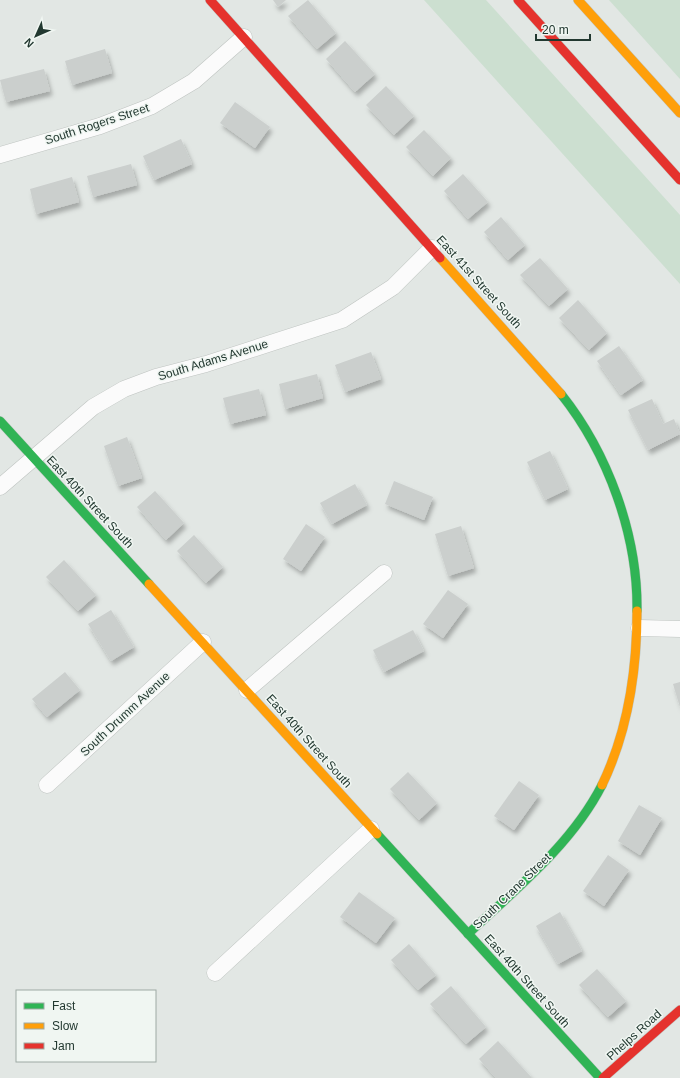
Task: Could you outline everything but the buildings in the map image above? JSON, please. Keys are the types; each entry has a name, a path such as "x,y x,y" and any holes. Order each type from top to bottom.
{"main road":[{"name":"East 41st Street South","path":"210,0 549,379 575,413 599,456 616,494 630,544 638,597 639,628"},
{"path":"518,0 680,180"},
{"path":"578,0 680,114"},
{"name":"East 40th Street South","path":"0,421 600,1078"},
{"name":"South Crane Street","path":"468,934 531,876 591,804 609,768 624,727 635,675 639,628"},
{"name":"Phelps Road","path":"603,1078 680,1010"}],"street":[{"name":"South Rogers Street","path":"0,155 100,126 152,106 194,81 244,37"},
{"name":"South Adams Avenue","path":"0,487 32,457 93,407 124,389 156,377 206,364 342,320 393,286 432,248"},
{"path":"247,690 384,573"},
{"path":"639,628 680,628"},
{"name":"South Drumm Avenue","path":"46,785 203,642"},
{"path":"215,973 371,829"}],"green space":[{"path":"424,0 486,0 680,215 680,284"},
{"path":"609,0 680,0 680,79"}],"traffic: fast":[{"path":"561,394 578,417 593,442 617,496 626,524 632,553 636,582 637,611"},
{"path":"0,421 149,584"},
{"path":"468,934 542,865 575,827 590,806 602,785"},
{"path":"377,834 600,1078"}],"traffic: slow":[{"path":"578,0 680,113"},
{"path":"440,258 561,394"},
{"path":"149,584 377,834"},
{"path":"602,785 618,743 629,700 633,678 637,633 637,611"}],"traffic: jam":[{"path":"210,0 440,258"},
{"path":"518,0 680,180"},
{"path":"603,1078 680,1010"}]}
